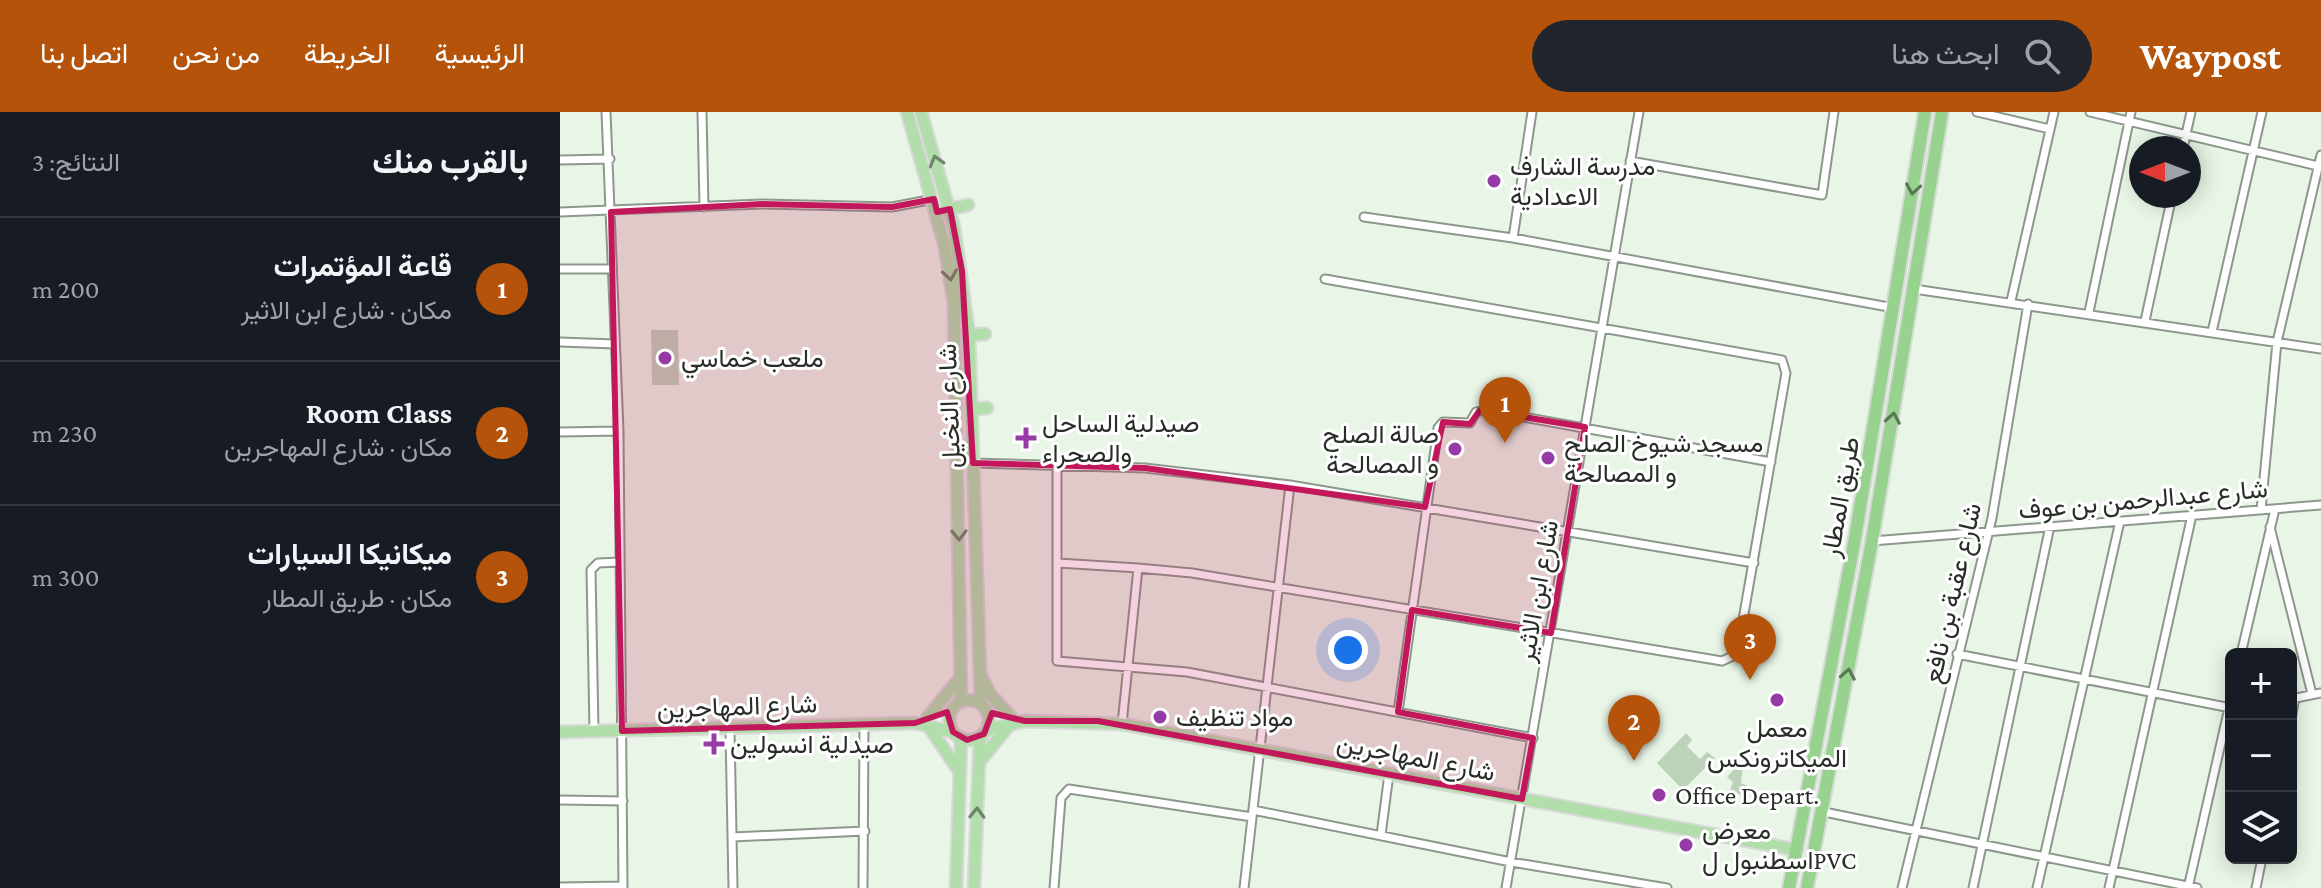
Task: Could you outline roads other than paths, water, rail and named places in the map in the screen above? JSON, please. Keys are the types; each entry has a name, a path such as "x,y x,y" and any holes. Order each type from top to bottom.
{"highway":[{"name":"طريق المطار","path":"1789,888 1894,308 1925,112"},
{"name":"طريق المطار","path":"1807,888 1824,812 1872,541 1942,112"}],"main road":[{"name":"شارع النخيل","path":"907,112 934,199 955,320 961,675 956,706 949,721 957,735"},
{"name":"شارع النخيل","path":"921,112 950,209 969,335 977,666 984,708 983,734"},
{"path":"937,212 968,205"},
{"path":"969,335 985,334"},
{"path":"971,409 987,408"},
{"path":"977,666 990,694 1011,721 979,764"},
{"path":"928,722 961,675"},
{"name":"شارع المهاجرين","path":"560,732 915,723 928,722 956,706 984,708 1011,721"},
{"name":"شارع المهاجرين","path":"957,735 983,734 1011,721 1122,724 1797,850"},
{"path":"928,722 957,735 960,774 956,888"},
{"path":"928,722 950,753 960,774"},
{"path":"974,888 983,734"}],"street":[{"path":"560,887 623,887 619,431 606,112"},
{"path":"702,112 704,207"},
{"path":"1513,238 1532,112"},
{"name":"شارع ابن الاثير","path":"1506,888 1639,112"},
{"path":"1630,161 1822,195 1834,112"},
{"path":"1977,112 2050,129"},
{"path":"2011,301 2054,112"},
{"path":"2090,112 2318,166"},
{"path":"2089,312 2131,112"},
{"path":"2186,135 2191,112"},
{"path":"2212,332 2262,112"},
{"path":"2261,510 2277,342 2321,155"},
{"path":"560,160 610,159"},
{"path":"560,212 810,204 892,207 934,199"},
{"path":"2310,202 2321,204"},
{"path":"2145,321 2169,208"},
{"path":"1364,217 1513,238 1894,308"},
{"path":"560,269 611,269"},
{"path":"1058,563 1192,573 1551,633 1730,659 1740,645 1786,373 1782,360 1602,325 1325,279"},
{"path":"1914,289 2089,312 2321,349"},
{"name":"شارع عقبة بن نافع","path":"1902,888 1986,531 1992,518 2028,304"},
{"path":"560,342 615,344"},
{"path":"1398,712 1425,507 1438,428 1443,422 1470,423 1480,410 1771,462"},
{"path":"560,432 619,431"},
{"path":"973,463 1057,463 1145,468 1290,485 1754,563"},
{"path":"1057,463 1057,661 1128,664 1533,738"},
{"path":"1244,888 1290,485"},
{"name":"شارع عبدالرحمن بن عوف","path":"1872,541 2321,505"},
{"path":"2242,648 2275,509"},
{"path":"2109,888 2192,515"},
{"path":"2037,888 2120,521"},
{"path":"1973,888 2050,526"},
{"path":"2270,527 2312,694"},
{"path":"594,731 591,570 598,563 620,562"},
{"path":"1122,724 1138,568"},
{"path":"1957,654 2225,707"},
{"path":"2297,697 2321,693"},
{"path":"1824,812 2191,887 2227,720"},
{"path":"863,888 864,724"},
{"path":"730,730 733,888"},
{"path":"1381,835 1389,774"},
{"path":"1054,888 1061,798 1069,789 1252,813 1667,888"},
{"path":"560,800 623,801"},
{"path":"733,837 865,831"},
{"path":"2256,888 2261,864"}],"place":[{"name":"مدرسة الشارف الاعدادية","path":"1494,181"},
{"name":"ملعب خماسي","path":"665,358"},
{"name":"صيدلية الساحل والصحراء","path":"1026,438"},
{"name":"قاعة المؤتمرات","path":"1505,443"},
{"name":"صالة الصلح و المصالحة","path":"1455,449"},
{"name":"مسجد شيوخ الصلح و المصالحة","path":"1548,458"},
{"name":"ميكانيكا السيارات","path":"1750,680"},
{"name":"معمل الميكاترونكس","path":"1777,700"},
{"name":"مواد تنظيف","path":"1160,717"},
{"name":"صيدلية انسولين","path":"714,744"},
{"name":"Room Class","path":"1634,761"},
{"name":"Office Depart.","path":"1659,795"},
{"name":"معرض اسطنبول لPVC","path":"1686,845"}]}
